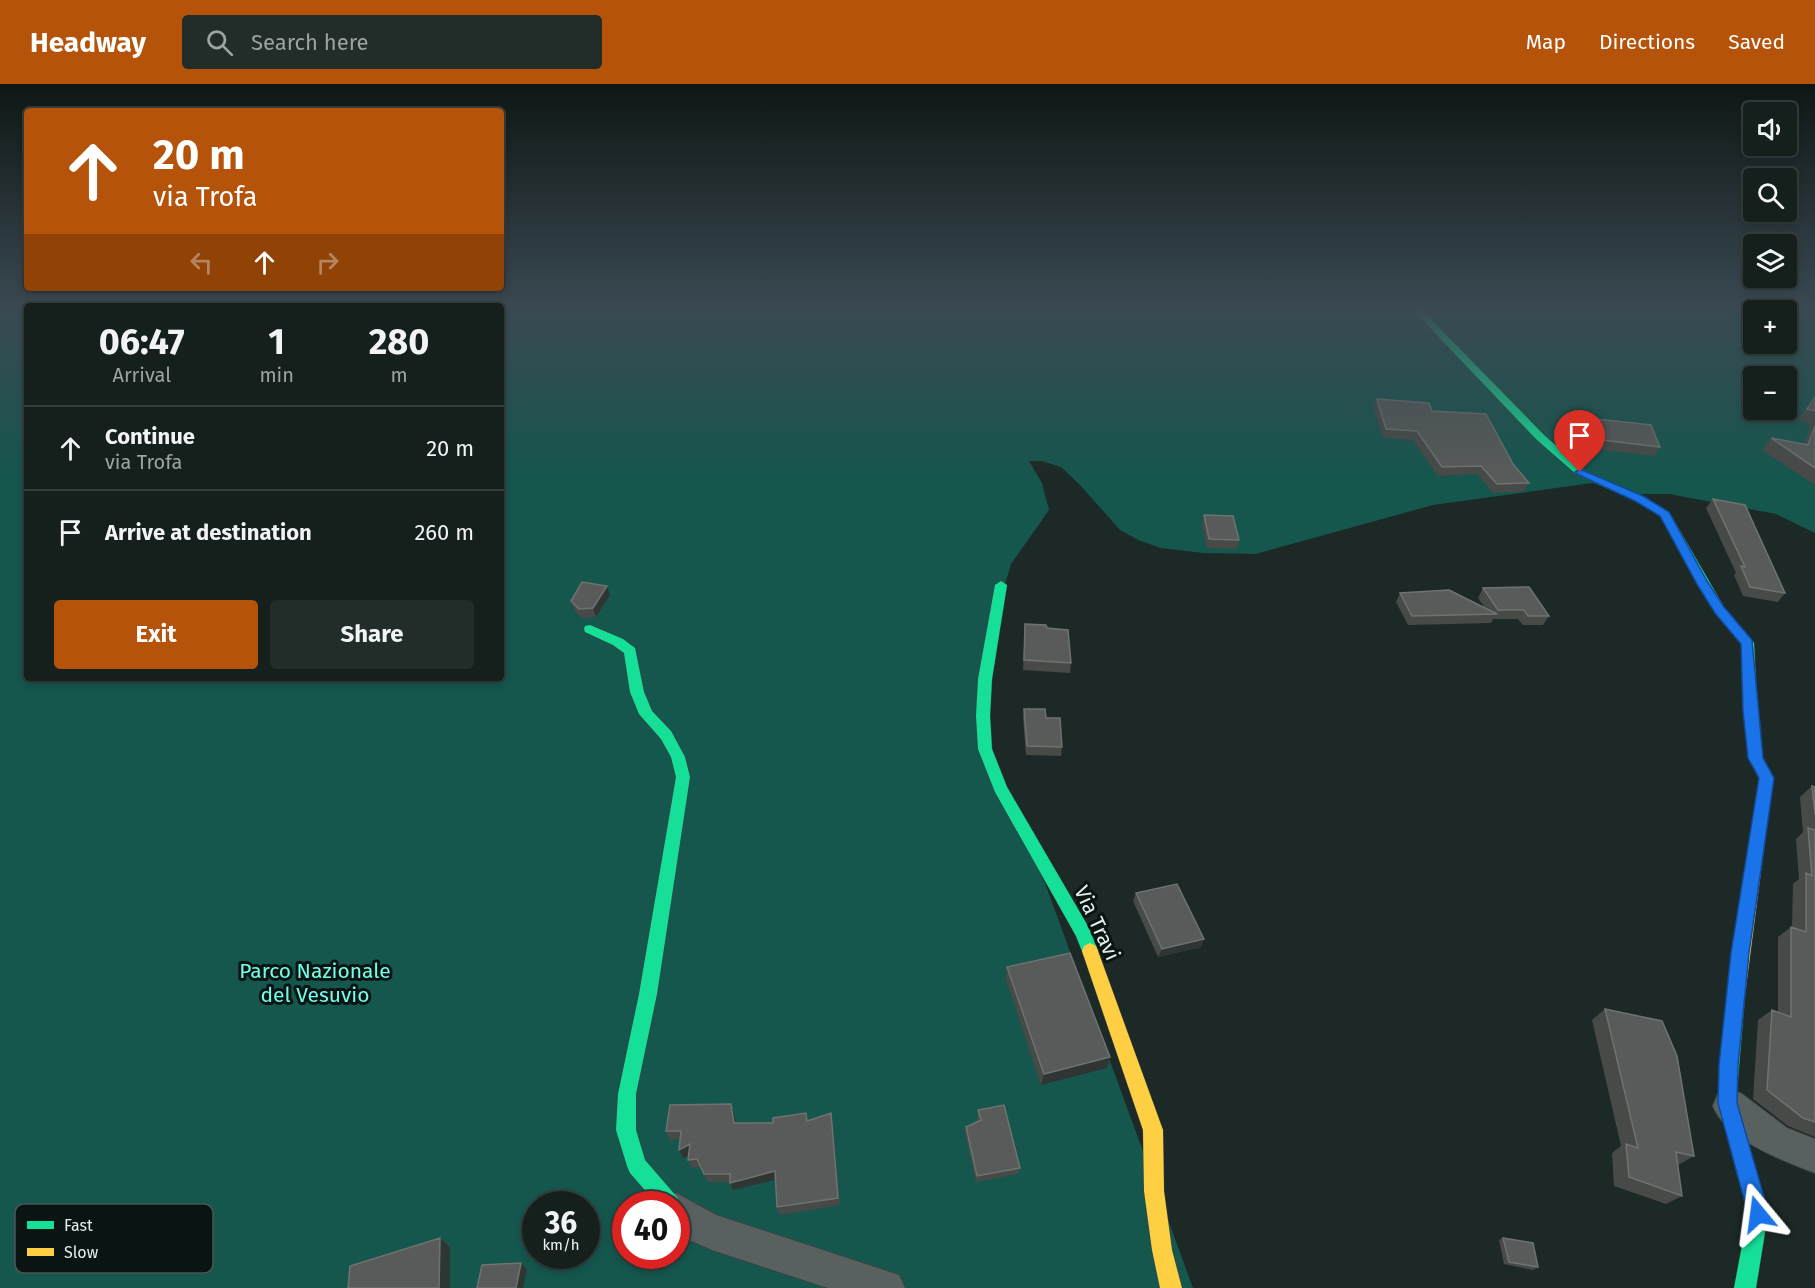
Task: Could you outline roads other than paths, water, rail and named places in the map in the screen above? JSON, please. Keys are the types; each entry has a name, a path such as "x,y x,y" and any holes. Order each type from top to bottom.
{"street":[{"path":"1471,366 1540,437 1580,472 1639,499 1665,514 1701,582 1719,610 1748,643 1750,711 1756,758 1766,778 1740,953 1727,1103 1758,1214 1745,1288"},
{"name":"Via Travi","path":"1001,585 991,636 983,737 990,764 1000,788 1083,933 1153,1130 1154,1191 1162,1250 1171,1288"},
{"path":"590,629 618,642 630,651 637,692 646,714 666,735 678,757 683,777 679,811 627,1103 626,1130 637,1166 659,1191"},
{"path":"1727,1103 1776,1141 1815,1156"},
{"path":"690,1222 712,1232 886,1288"}],"park label":[{"name":"Parco Nazionale del Vesuvio","path":"315,983"}]}
